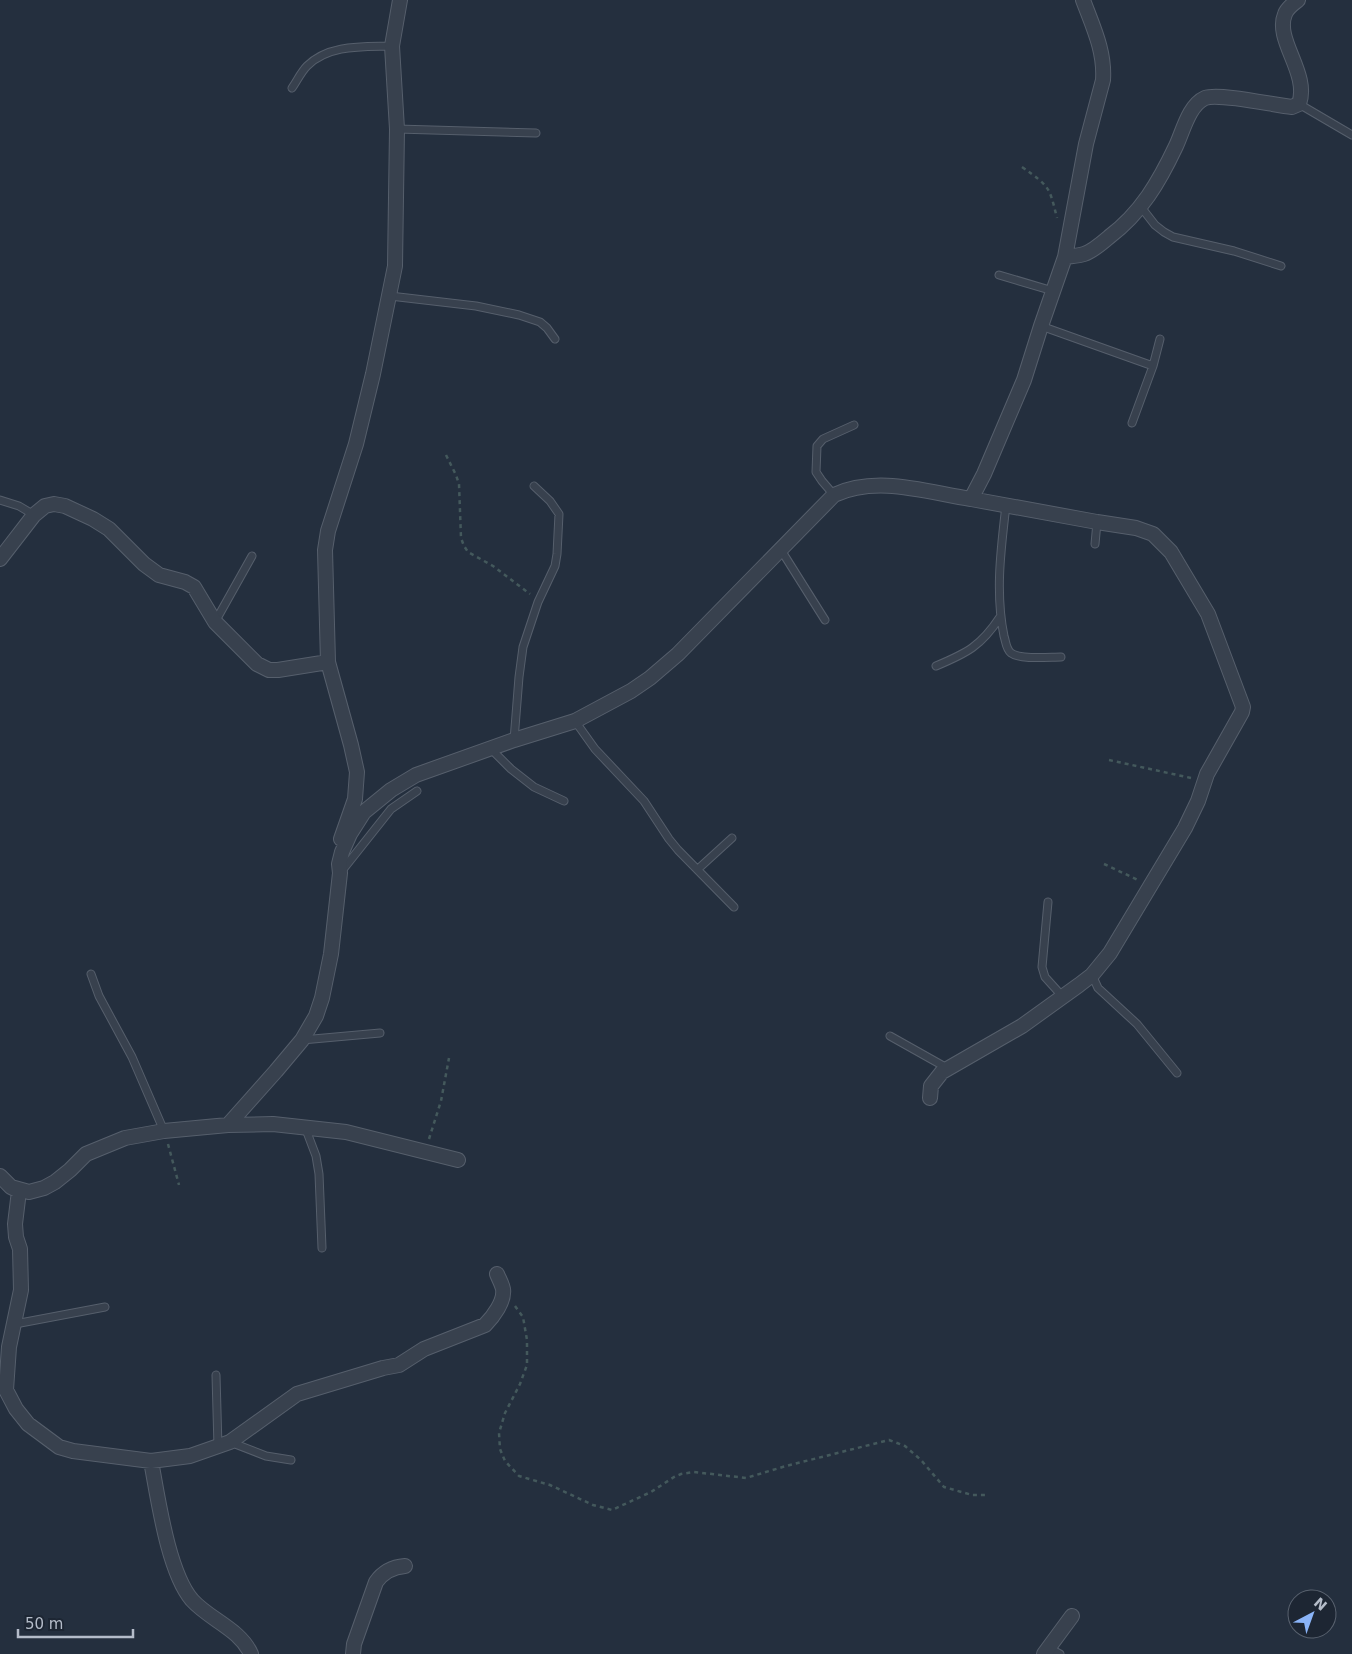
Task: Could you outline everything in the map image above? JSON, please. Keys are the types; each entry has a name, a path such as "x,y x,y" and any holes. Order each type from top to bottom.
{"street":[{"path":"340,868 341,839 355,799 357,778 352,745 328,662 325,550 328,531 358,435 390,296 395,266 397,129 392,46 400,0"},
{"path":"971,499 984,474 1024,380 1066,257 1084,153 1103,80 1104,66 1100,44 1083,0"},
{"path":"1066,257 1086,254 1126,225 1159,181 1193,110 1204,99 1212,97 1231,98 1292,107 1298,104 1301,97 1301,85 1283,34 1284,15 1288,8 1298,0"},
{"path":"228,1124 302,1040 316,1016 322,998 331,954 342,852 350,834 364,812 385,794 416,775 490,748 575,722 612,703 650,678 678,654 834,495 846,490 878,485 894,486 1136,528 1153,534 1171,552 1208,614 1243,707 1204,781 1198,801 1185,828 1110,953 1092,975 1063,997 1022,1026 948,1068 931,1086 930,1098"},
{"path":"0,559 34,515 45,506 54,504 65,506 109,529 144,564 160,575 185,582 194,587 215,622 257,664 265,668 278,670 328,662"},
{"path":"11,1187 29,1192 44,1188 70,1170 86,1154 125,1138 164,1131 228,1124 251,1123 346,1132 458,1160"},
{"path":"0,1176 18,1191 15,1224 21,1261 21,1290 15,1324 8,1347 6,1390 16,1409 28,1424 58,1446 73,1451 151,1461 190,1456 224,1444 297,1394 399,1365 424,1349 485,1325 502,1300 503,1289 497,1274"},
{"path":"151,1461 160,1514 175,1568 183,1588 193,1601 240,1638 251,1654"},
{"path":"353,1654 354,1644 376,1582 381,1575 396,1566 405,1566"},
{"path":"1051,1652 1072,1616"}],"lane":[{"path":"292,88 306,67 314,60 341,48 392,46"},
{"path":"1298,104 1352,135"},
{"path":"397,129 536,133"},
{"path":"1141,207 1156,225 1174,237 1234,251 1281,266"},
{"path":"999,274 1053,291"},
{"path":"390,296 476,306 519,315 540,322 555,339"},
{"path":"1041,326 1153,366"},
{"path":"1132,423 1153,366 1160,339"},
{"path":"834,495 816,472 818,446 823,439 854,425"},
{"path":"514,740 523,647 538,602 555,566 559,514 550,501 534,486"},
{"path":"0,500 19,506 34,515"},
{"path":"1006,505 1000,552 999,598 1000,617 1007,648 1017,656 1061,657"},
{"path":"1095,544 1097,522"},
{"path":"782,550 825,620"},
{"path":"215,622 252,556"},
{"path":"936,666 964,655 984,639 1000,617"},
{"path":"575,722 595,749 644,801 669,839 734,907"},
{"path":"490,748 511,769 534,787 564,801"},
{"path":"340,868 392,809 417,791"},
{"path":"698,869 732,838"},
{"path":"1048,902 1042,967 1044,977 1063,997"},
{"path":"91,974 99,996 132,1057 164,1131"},
{"path":"1092,975 1098,988 1137,1024 1177,1073"},
{"path":"302,1040 380,1033"},
{"path":"890,1036 948,1068"},
{"path":"305,1127 316,1156 319,1174 322,1248"},
{"path":"15,1324 105,1307"},
{"path":"216,1375 224,1444 266,1456 291,1460"}],"path":[{"path":"1022,167 1047,186 1051,192 1059,226 1068,242"},
{"path":"446,455 459,484 461,538 464,546 473,555 513,579 538,602"},
{"path":"1109,760 1204,781"},
{"path":"1104,864 1151,886"},
{"path":"425,1152 441,1101 449,1058"},
{"path":"164,1131 179,1185"},
{"path":"502,1300 512,1303 523,1317 527,1340 526,1371 504,1413 499,1433 500,1449 505,1460 518,1476 550,1485 594,1505 612,1510 651,1492 681,1474 694,1472 746,1478 888,1440 905,1446 921,1460 944,1487 972,1495 985,1495"}]}
